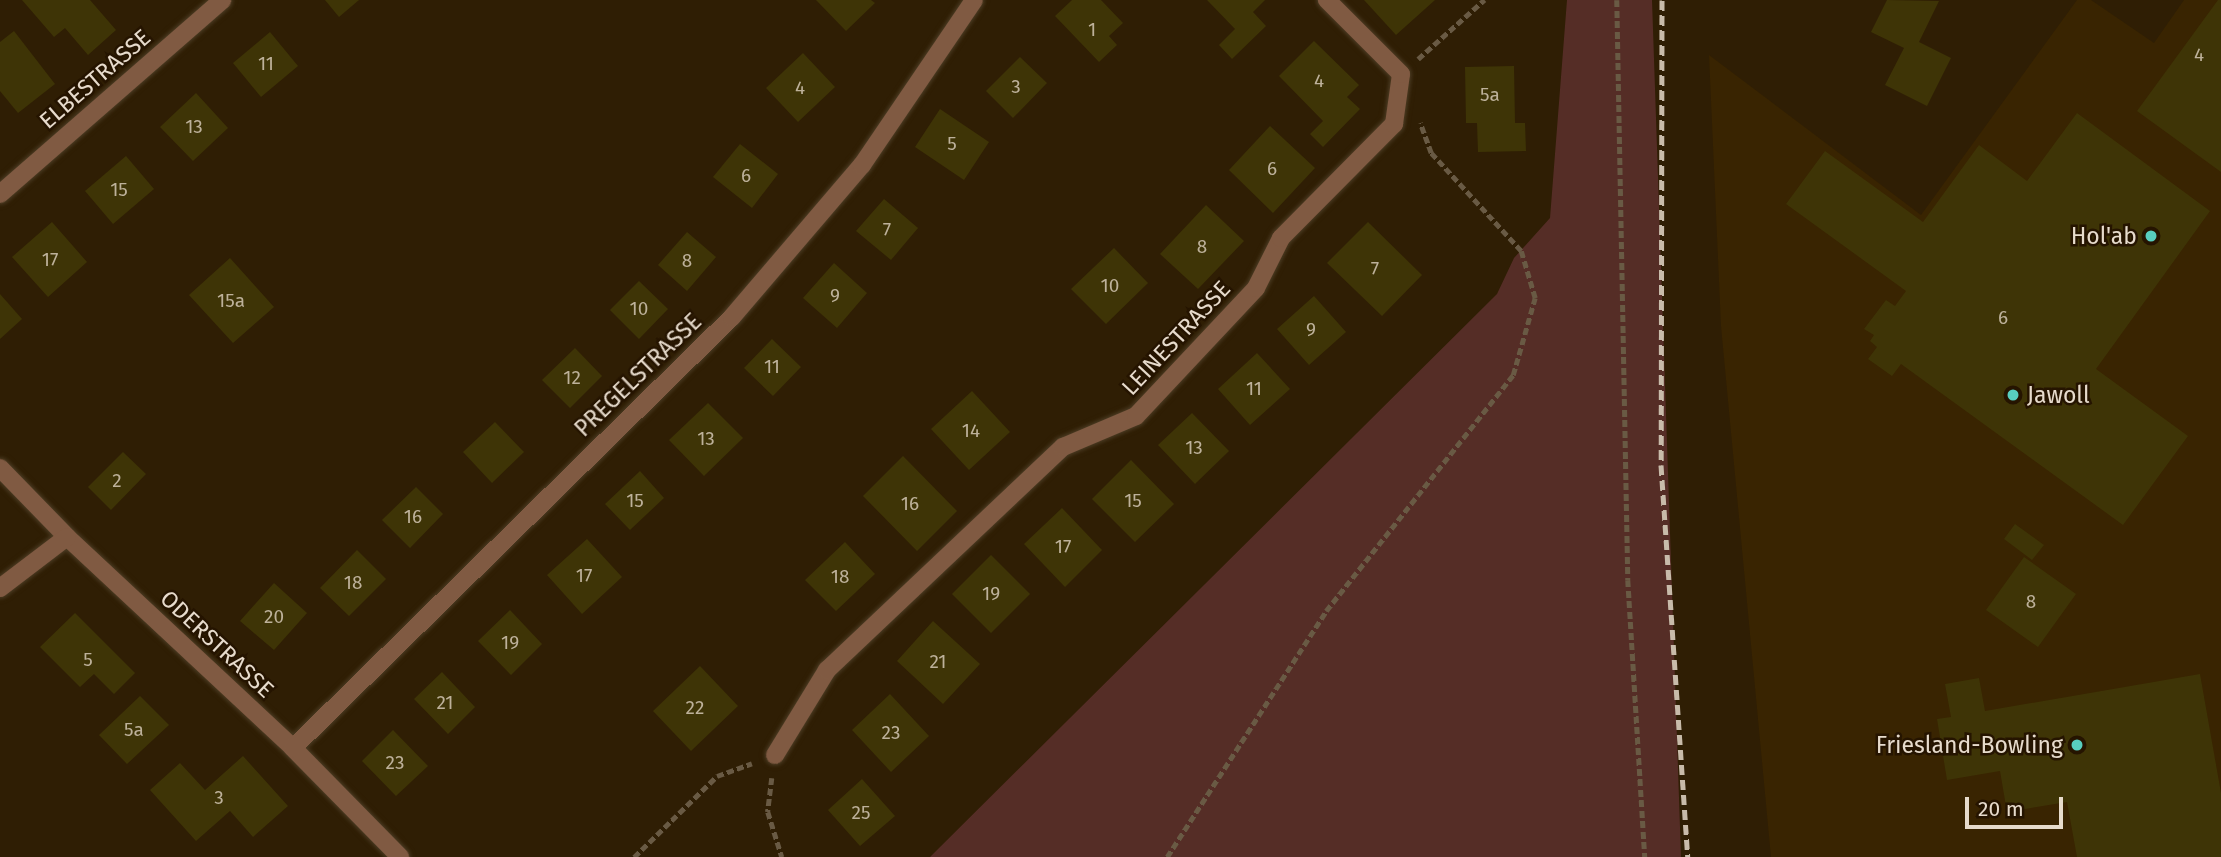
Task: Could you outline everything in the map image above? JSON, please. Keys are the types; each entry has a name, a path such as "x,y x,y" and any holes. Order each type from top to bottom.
{"street":[{"name":"ELBESTRASSE","path":"0,194 222,0"},
{"name":"PREGELSTRASSE","path":"293,748 732,317 862,165 974,0"},
{"path":"1327,0 1401,74"},
{"name":"LEINESTRASSE","path":"775,755 827,670 1063,447 1136,416 1256,288 1281,238 1394,124 1401,74"},
{"name":"ODERSTRASSE","path":"0,468 67,537 293,748 400,857"},
{"path":"0,588 67,537"}],"path":[{"path":"1401,74 1484,0"},
{"path":"1617,0 1628,580 1645,857"},
{"path":"1167,857 1326,611 1513,375 1535,298 1521,251 1431,153 1418,119"},
{"path":"634,857 717,776 775,755 768,812 782,857"}],"shaded area":[{"path":"1567,0 1652,0 1681,857 930,857 1497,294 1514,258 1550,218"},
{"path":"2077,0 2091,0 2154,43 2184,0 2221,0 2221,857 1771,857 1721,326 1709,55 1921,215"}],"building":[{"path":"22,0 90,0 116,30 88,55 65,28 54,37"},
{"path":"325,0 359,0 339,17"},
{"path":"816,0 871,0 875,3 846,31"},
{"path":"1072,0 1101,0 1123,23 1109,36 1117,45 1099,62 1055,16"},
{"path":"1207,0 1265,0 1253,12 1266,26 1232,59 1219,45 1235,29"},
{"path":"1364,0 1435,0 1396,35"},
{"path":"1887,0 1939,1 1919,42 1951,58 1927,106 1885,85 1904,48 1871,32"},
{"path":"2218,0 2221,0 2221,172 2137,111"},
{"path":"14,31 55,84 18,113 0,91 0,42"},
{"path":"270,32 298,66 261,97 233,63"},
{"path":"1314,41 1359,85 1347,97 1360,109 1323,147 1310,134 1323,121 1279,76"},
{"path":"803,53 835,87 798,122 766,88"},
{"path":"1020,57 1047,83 1013,118 986,91"},
{"path":"1514,66 1515,123 1525,123 1526,151 1478,152 1477,123 1466,123 1465,67"},
{"path":"196,93 228,128 193,161 160,127"},
{"path":"940,109 989,142 964,180 915,147"},
{"path":"2077,113 2210,211 2096,369 2188,436 2123,525 1901,364 1892,376 1868,359 1877,347 1870,341 1874,335 1864,329 1886,300 1895,306 1906,291 1786,204 1825,151 1923,222 1979,145 2027,181"},
{"path":"1270,126 1315,168 1273,213 1229,170"},
{"path":"740,144 778,174 752,208 713,177"},
{"path":"126,156 154,189 113,224 85,191"},
{"path":"884,199 918,228 891,260 856,231"},
{"path":"1206,205 1244,241 1198,289 1160,254"},
{"path":"52,222 87,262 48,297 12,257"},
{"path":"1368,222 1422,275 1382,316 1327,263"},
{"path":"687,232 716,257 687,291 658,265"},
{"path":"1114,248 1148,283 1106,324 1071,289"},
{"path":"230,258 274,307 233,343 189,295"},
{"path":"834,263 867,293 837,328 803,298"},
{"path":"639,281 668,309 639,339 610,310"},
{"path":"0,294 22,319 0,339"},
{"path":"1314,296 1346,332 1309,365 1277,329"},
{"path":"772,339 801,367 773,396 744,368"},
{"path":"575,348 602,376 570,408 542,380"},
{"path":"1257,353 1290,389 1250,425 1218,389"},
{"path":"972,391 1010,432 969,470 931,429"},
{"path":"708,403 743,438 704,476 669,440"},
{"path":"1192,413 1229,451 1195,484 1158,445"},
{"path":"495,422 524,452 492,483 463,452"},
{"path":"123,452 146,474 111,510 88,487"},
{"path":"903,456 957,511 917,551 863,496"},
{"path":"1131,460 1174,504 1135,542 1092,499"},
{"path":"640,471 664,498 630,530 605,504"},
{"path":"416,487 443,514 410,548 382,520"},
{"path":"1062,508 1102,550 1065,587 1024,544"},
{"path":"2015,524 2044,545 2032,560 2004,539"},
{"path":"587,539 622,577 582,614 547,575"},
{"path":"845,542 875,574 836,611 805,580"},
{"path":"357,550 386,579 349,616 320,588"},
{"path":"991,555 1030,594 991,633 952,594"},
{"path":"2024,557 2076,594 2038,647 1986,610"},
{"path":"274,583 307,613 274,650 240,621"},
{"path":"510,610 542,644 511,675 478,641"},
{"path":"75,613 135,673 114,694 94,674 80,687 40,647"},
{"path":"933,621 980,664 943,704 897,661"},
{"path":"700,666 738,706 691,751 653,711"},
{"path":"442,672 475,707 448,734 414,699"},
{"name":"Friesland-Bowling","path":"2200,674 2221,793 2221,857 2077,857 2067,802 2007,812 2000,771 1947,780 1937,719 1951,717 1945,684 1979,678 1985,711"},
{"path":"890,694 929,736 891,772 852,730"},
{"path":"140,696 169,725 127,764 99,735"},
{"path":"393,730 428,766 396,796 362,761"},
{"path":"243,756 288,806 253,837 230,811 196,841 150,790 180,763 205,790"},
{"path":"862,779 895,816 860,846 828,810"}],"railway":[{"path":"1662,0 1661,465 1688,857"}],"place":[{"name":"Hol'ab","path":"2151,236"},
{"name":"Jawoll","path":"2013,395"},
{"name":"Friesland-Bowling","path":"2077,745"}]}
